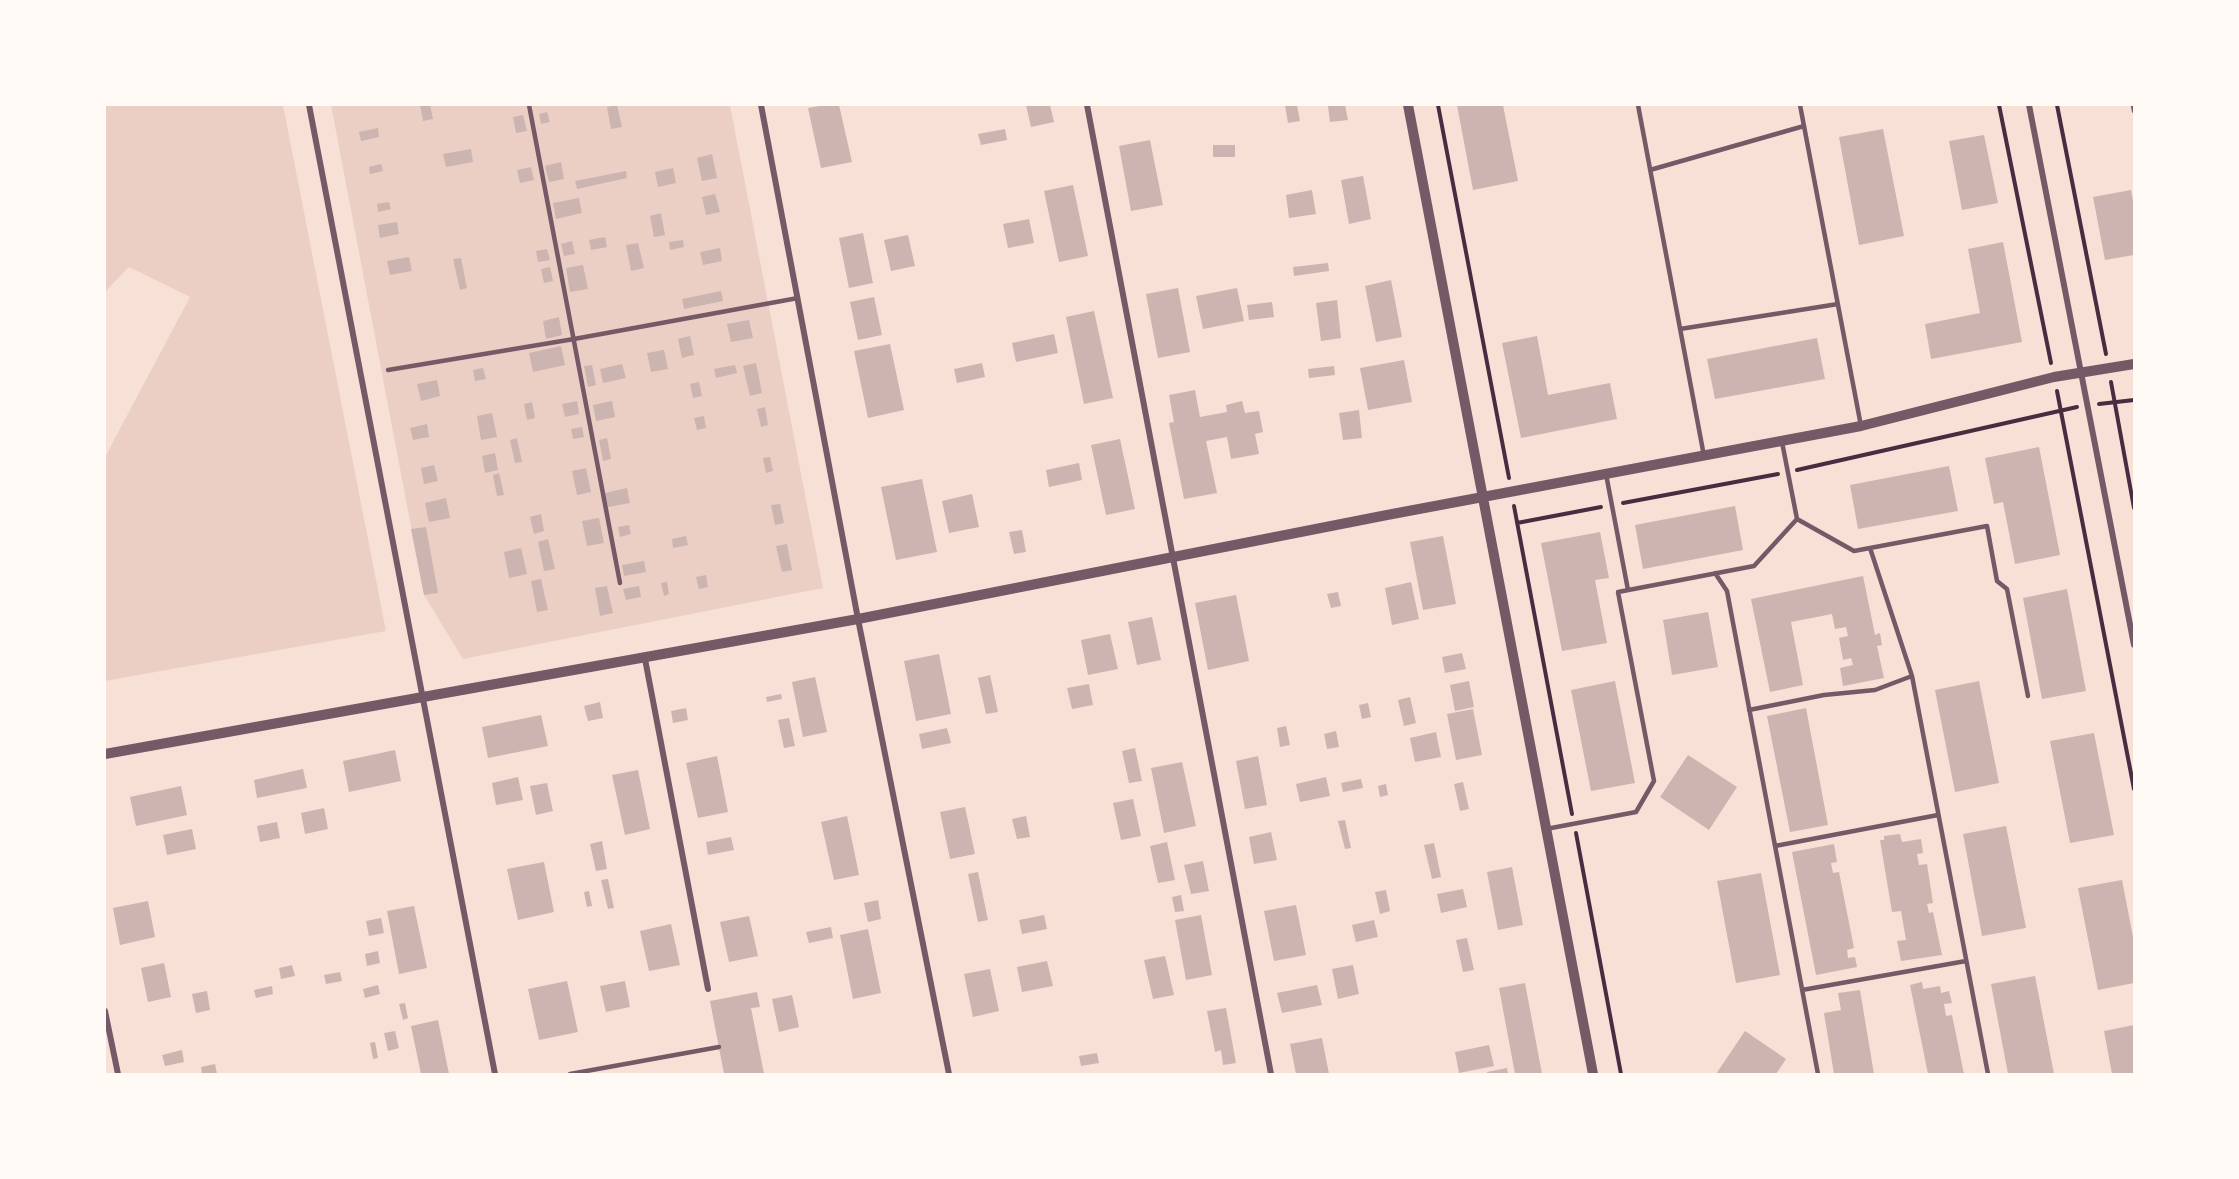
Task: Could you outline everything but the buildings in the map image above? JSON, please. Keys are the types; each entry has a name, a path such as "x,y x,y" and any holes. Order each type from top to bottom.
{"street":[{"path":"309,105 495,1074"},
{"path":"761,105 858,619 949,1074"},
{"path":"1087,105 1271,1074"},
{"path":"1408,105 1593,1074"},
{"path":"2029,105 2134,645"},
{"path":"105,754 858,619 1861,426 2054,377 2134,364"},
{"path":"645,659 708,989"},
{"path":"105,1011 117,1074"}],"lane":[{"path":"529,105 620,583"},
{"path":"1638,105 1704,456"},
{"path":"1800,105 1861,426"},
{"path":"2133,105 2134,111"},
{"path":"1650,170 1804,126"},
{"path":"388,370 798,298"},
{"path":"1680,329 1838,304"},
{"path":"1782,441 1797,519 1854,551 1987,526 1997,581 2007,589 2028,696"},
{"path":"1606,474 1628,590"},
{"path":"1546,829 1636,812 1654,781 1618,592 1754,566 1797,519"},
{"path":"1869,548 1912,676 1988,1074"},
{"path":"1714,573 1726,591 1818,1074"},
{"path":"1749,710 1824,694 1875,690 1912,676"},
{"path":"1775,846 1938,815"},
{"path":"1802,990 1966,961"},
{"path":"570,1074 719,1047"}],"path":[{"path":"1438,105 1621,1074"},
{"path":"1999,105 2134,789"},
{"path":"2057,105 2134,508"},
{"path":"1517,523 1788,472 2061,410 2113,401 2134,400"}],"shaded area":[{"path":"105,105 283,105 386,631 105,681 105,457 190,297 129,267 105,292"},
{"path":"331,105 730,105 823,588 463,659 424,595"}]}
